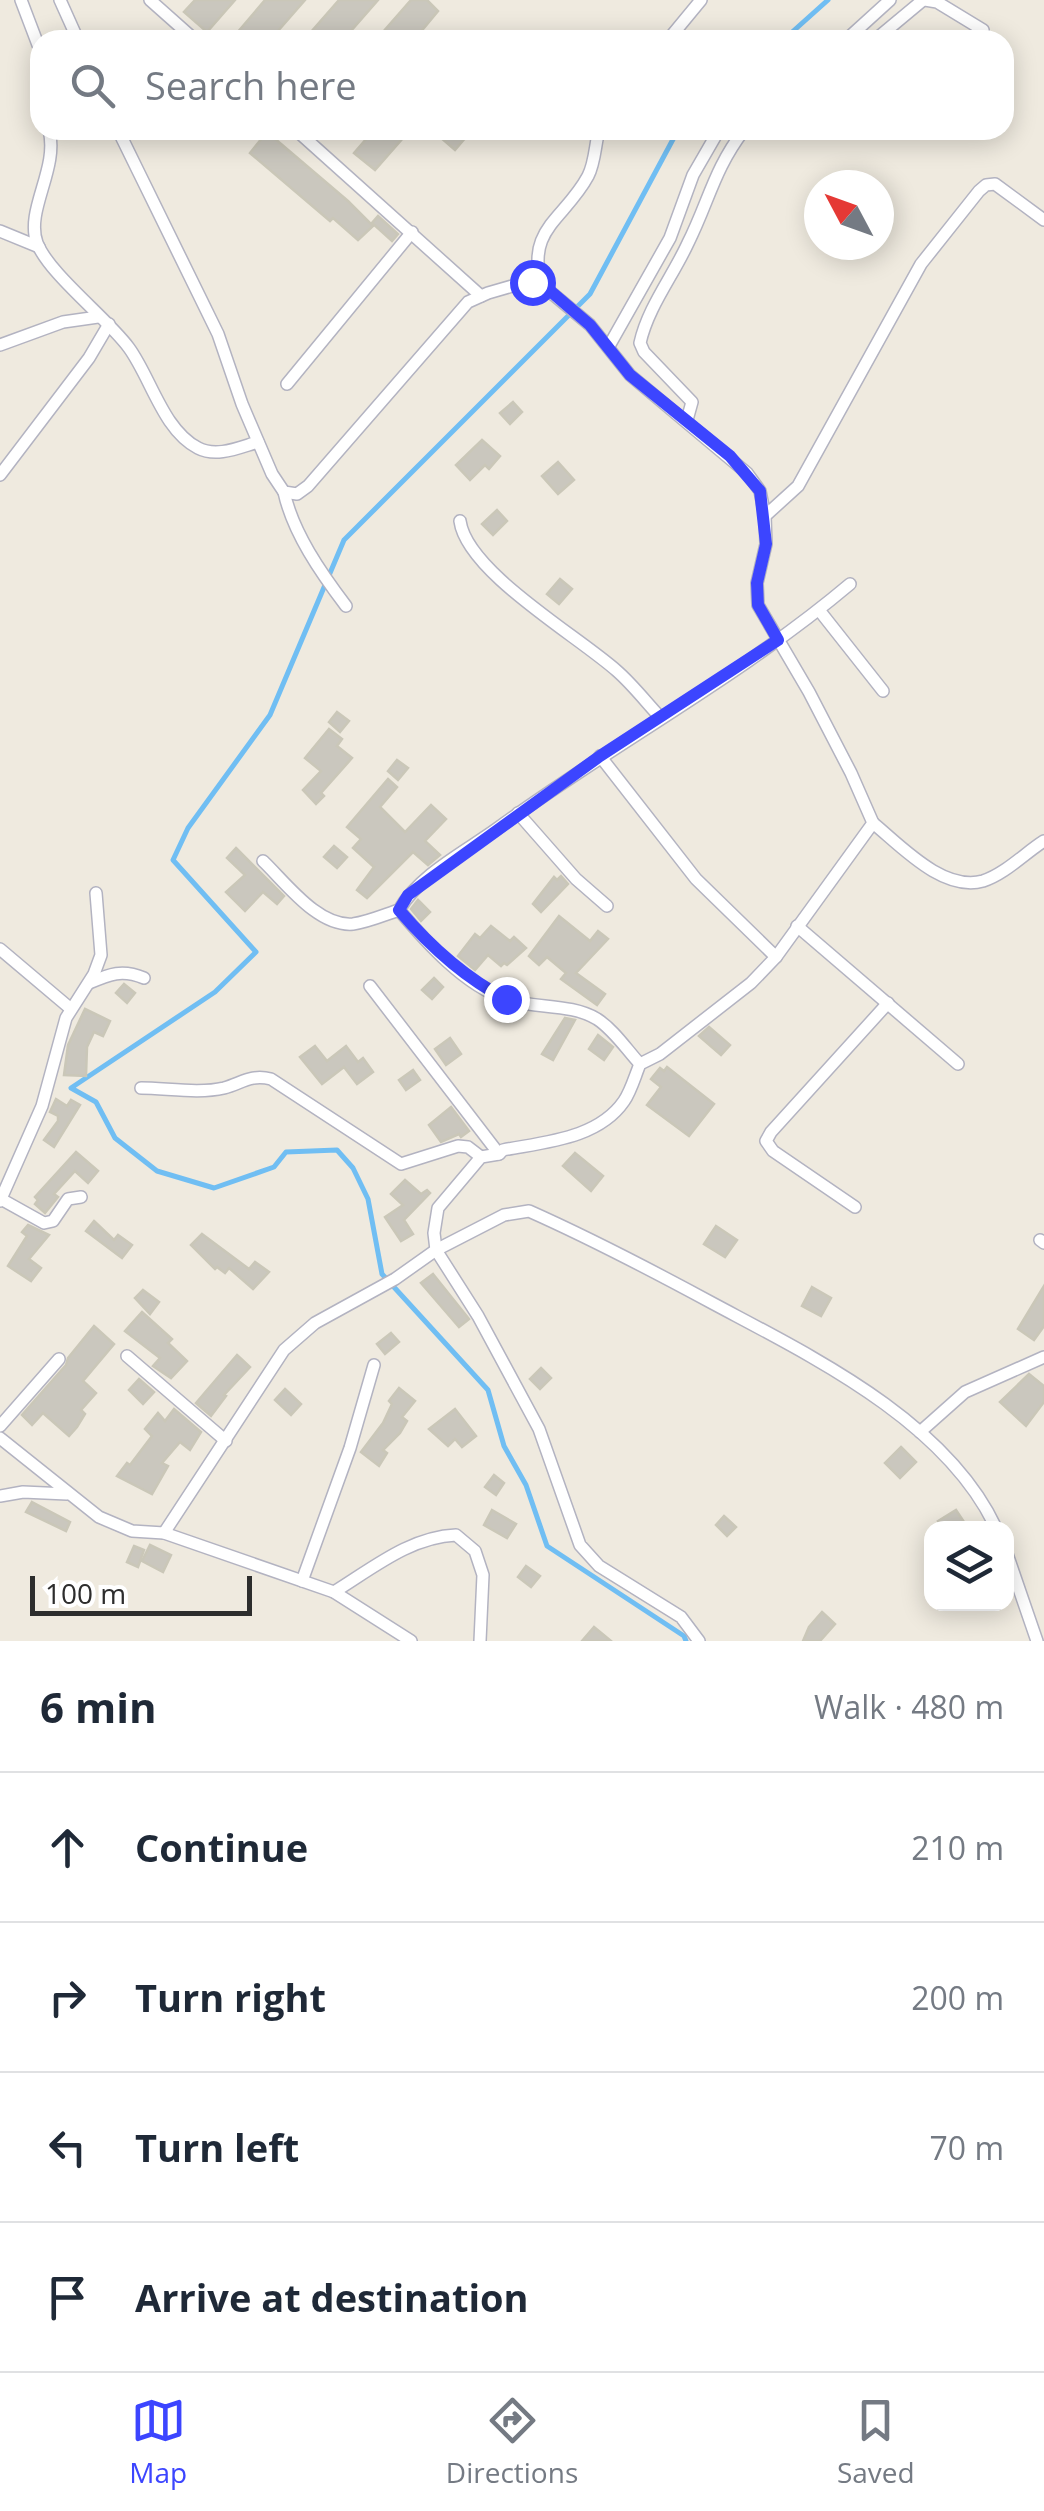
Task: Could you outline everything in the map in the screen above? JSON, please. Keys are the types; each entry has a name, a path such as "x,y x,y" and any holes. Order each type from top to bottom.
{"street":[{"path":"22,0 33,30"},
{"path":"60,0 74,30"},
{"path":"150,0 183,30"},
{"path":"676,30 700,0"},
{"path":"857,30 890,0"},
{"path":"887,30 924,0 937,2 984,30"},
{"path":"50,140 52,162 35,231 40,247 142,365 156,397 196,448 212,453 258,442"},
{"path":"123,140 218,334 258,442 284,492 288,511 322,575 346,606"},
{"path":"307,140 482,296"},
{"path":"597,140 592,170 537,247 536,264 542,284 590,325 630,375 747,473 760,491 766,544 757,583 758,605 851,773 873,823 942,876 980,882 1044,841"},
{"path":"609,346 664,250 693,176 713,140"},
{"path":"686,420 692,402 640,343 690,240 720,164 737,140"},
{"path":"765,516 798,486 921,264 980,191 995,184 1044,220"},
{"path":"0,231 40,247"},
{"path":"287,384 412,232"},
{"path":"284,492 297,494 308,486 468,302 519,284 542,284"},
{"path":"0,345 63,322 104,320"},
{"path":"0,475 89,358 104,320"},
{"path":"460,520 462,534 476,554 521,597 618,672 660,717"},
{"path":"263,861 314,910 338,923 359,923 399,910 408,895 518,813 778,640 850,584"},
{"path":"819,610 883,691"},
{"path":"600,756 696,879 776,957"},
{"path":"518,813 576,880 607,906"},
{"path":"698,1641 681,1617 599,1566 580,1546 539,1429 478,1316 436,1250 438,1208 481,1157 566,1138 596,1126 624,1102 640,1064 660,1054 751,983 776,957 873,823"},
{"path":"82,1197 68,1199 53,1220 44,1223 0,1200 42,1106 66,1018 94,974 101,955 96,893"},
{"path":"399,910 482,987 506,999 580,1012 596,1019 640,1064"},
{"path":"798,926 958,1064"},
{"path":"0,949 71,1009"},
{"path":"86,984 113,972 144,978"},
{"path":"370,986 498,1154"},
{"path":"855,1206 773,1151 766,1142 888,1003"},
{"path":"141,1088 225,1088 260,1076 271,1079 400,1164 458,1146 468,1147 481,1157"},
{"path":"164,1533 284,1350 315,1323 436,1250 504,1215 529,1211 670,1280 802,1351 864,1390 920,1432 967,1482 992,1521"},
{"path":"127,1356 226,1441"},
{"path":"0,1426 59,1358"},
{"path":"920,1432 964,1392 1044,1358"},
{"path":"302,1581 350,1448 374,1365"},
{"path":"0,1438 99,1518 132,1530 164,1533 334,1592 412,1641"},
{"path":"0,1496 23,1492 67,1494"},
{"path":"334,1592 404,1548 436,1536 456,1536 475,1552 483,1575 480,1641"},
{"path":"1014,1575 1036,1641"}],"building":[{"path":"195,0 235,0 209,30 184,12"},
{"path":"265,0 305,0 279,30 240,30"},
{"path":"339,0 378,0 352,30 313,30"},
{"path":"411,0 427,0 438,11 422,30 385,30"},
{"path":"261,140 276,140 373,226 358,240 250,153"},
{"path":"365,140 401,140 375,170 354,153"},
{"path":"444,140 464,140 455,150"},
{"path":"378,216 398,234 392,241 372,223"},
{"path":"513,402 522,412 510,424 500,413"},
{"path":"482,440 500,456 489,469 485,465 470,480 456,465"},
{"path":"558,462 574,480 558,494 542,476"},
{"path":"497,510 507,521 493,535 482,524"},
{"path":"560,579 572,589 559,604 547,594"},
{"path":"337,712 349,721 340,732 329,722"},
{"path":"329,729 342,739 337,746 352,758 316,804 303,790 321,771 305,758"},
{"path":"397,760 408,768 398,780 388,771"},
{"path":"388,779 397,787 380,807 405,832 431,805 446,819 425,841 440,855 428,865 413,852 367,898 357,890 374,867 353,848 361,839 347,827"},
{"path":"334,846 347,857 337,868 324,857"},
{"path":"236,848 284,896 277,904 263,892 245,911 226,892 245,875 227,858"},
{"path":"561,876 568,884 541,912 533,904 554,877 557,880"},
{"path":"418,900 430,912 421,921 411,909"},
{"path":"559,916 590,941 598,931 608,939 576,973 605,994 597,1005 561,979 566,973 547,957 539,965 529,956"},
{"path":"491,926 526,948 507,965 501,966 488,955 475,970 458,956 475,934 480,938"},
{"path":"434,978 443,987 432,999 422,990"},
{"path":"124,984 135,993 127,1003 116,993"},
{"path":"85,1009 110,1021 103,1036 94,1032 87,1047 86,1076 64,1075 68,1045"},
{"path":"565,1018 575,1020 553,1060 542,1054"},
{"path":"709,1027 730,1045 721,1055 699,1036"},
{"path":"598,1035 613,1047 604,1060 589,1049"},
{"path":"450,1038 461,1054 446,1065 435,1049"},
{"path":"315,1046 327,1061 346,1046 358,1062 363,1058 373,1072 357,1084 344,1067 322,1084 300,1057"},
{"path":"667,1067 714,1104 689,1136 647,1105 661,1087 651,1079 660,1068 664,1071"},
{"path":"413,1070 420,1080 406,1090 399,1080"},
{"path":"56,1099 67,1106 71,1100 80,1105 54,1147 44,1140 58,1121 58,1116 50,1112"},
{"path":"451,1107 469,1131 441,1142 429,1125"},
{"path":"76,1152 98,1171 88,1183 75,1171 54,1194 58,1197 45,1213 35,1204 35,1197"},
{"path":"575,1153 603,1176 591,1191 563,1166"},
{"path":"405,1180 421,1194 427,1190 430,1193 404,1220 413,1234 401,1241 385,1217 403,1205 391,1194"},
{"path":"94,1221 114,1240 118,1235 132,1245 122,1258 86,1231"},
{"path":"28,1225 49,1235 29,1259 41,1268 31,1281 8,1266 27,1236 22,1232"},
{"path":"716,1226 737,1240 725,1257 704,1244"},
{"path":"202,1234 249,1269 255,1262 269,1272 253,1289 229,1268 225,1273 215,1269 191,1245"},
{"path":"433,1274 469,1319 459,1327 421,1283"},
{"path":"1044,1286 1044,1326 1034,1340 1018,1329"},
{"path":"812,1287 831,1298 821,1316 802,1306"},
{"path":"143,1290 159,1302 150,1314 135,1298"},
{"path":"142,1312 172,1339 168,1343 187,1361 171,1378 153,1366 160,1358 125,1331"},
{"path":"94,1326 114,1344 83,1381 96,1393 81,1410 85,1414 77,1427 69,1436 43,1413 32,1425 22,1415"},
{"path":"391,1333 399,1342 385,1354 377,1344"},
{"path":"237,1355 250,1367 211,1416 196,1403"},
{"path":"541,1368 551,1378 540,1389 530,1379"},
{"path":"1029,1374 1044,1386 1044,1402 1026,1426 1000,1402"},
{"path":"139,1379 154,1392 143,1404 129,1390"},
{"path":"399,1388 415,1401 402,1417 407,1421 400,1433 383,1450 387,1453 379,1466 361,1452 383,1423 392,1404 389,1401"},
{"path":"285,1389 301,1404 291,1415 275,1400"},
{"path":"174,1409 201,1432 190,1450 180,1442 162,1463 168,1466 152,1494 117,1476 152,1436 145,1429 158,1413 165,1421"},
{"path":"455,1409 476,1436 462,1447 455,1439 448,1446 429,1429"},
{"path":"901,1447 916,1462 900,1478 885,1463"},
{"path":"494,1475 504,1483 496,1495 485,1487"},
{"path":"32,1502 70,1522 66,1531 26,1512"},
{"path":"492,1510 516,1524 507,1538 484,1525"},
{"path":"956,1510 963,1521 938,1521"},
{"path":"724,1516 736,1527 727,1536 716,1525"},
{"path":"150,1545 171,1555 163,1572 142,1561"},
{"path":"134,1546 144,1550 138,1567 127,1562"},
{"path":"526,1566 540,1576 531,1587 518,1577"},
{"path":"822,1612 835,1624 820,1641 803,1641 809,1627"},
{"path":"594,1627 611,1641 582,1641"}],"waterway":[{"path":"794,30 828,0"},
{"path":"673,140 590,294 344,540 270,715 188,828 173,860 256,952 215,992 71,1088 96,1102 115,1138 157,1171 214,1188 274,1167 286,1152 337,1150 353,1168 368,1199 382,1274 488,1390 504,1446 526,1485 547,1546 686,1641"}],"route":[{"path":"506,999 482,987 412,925 399,910 408,895 600,756 778,640 758,605 757,583 766,544 760,491 730,456 630,375 590,325 542,284 532,282"}]}
